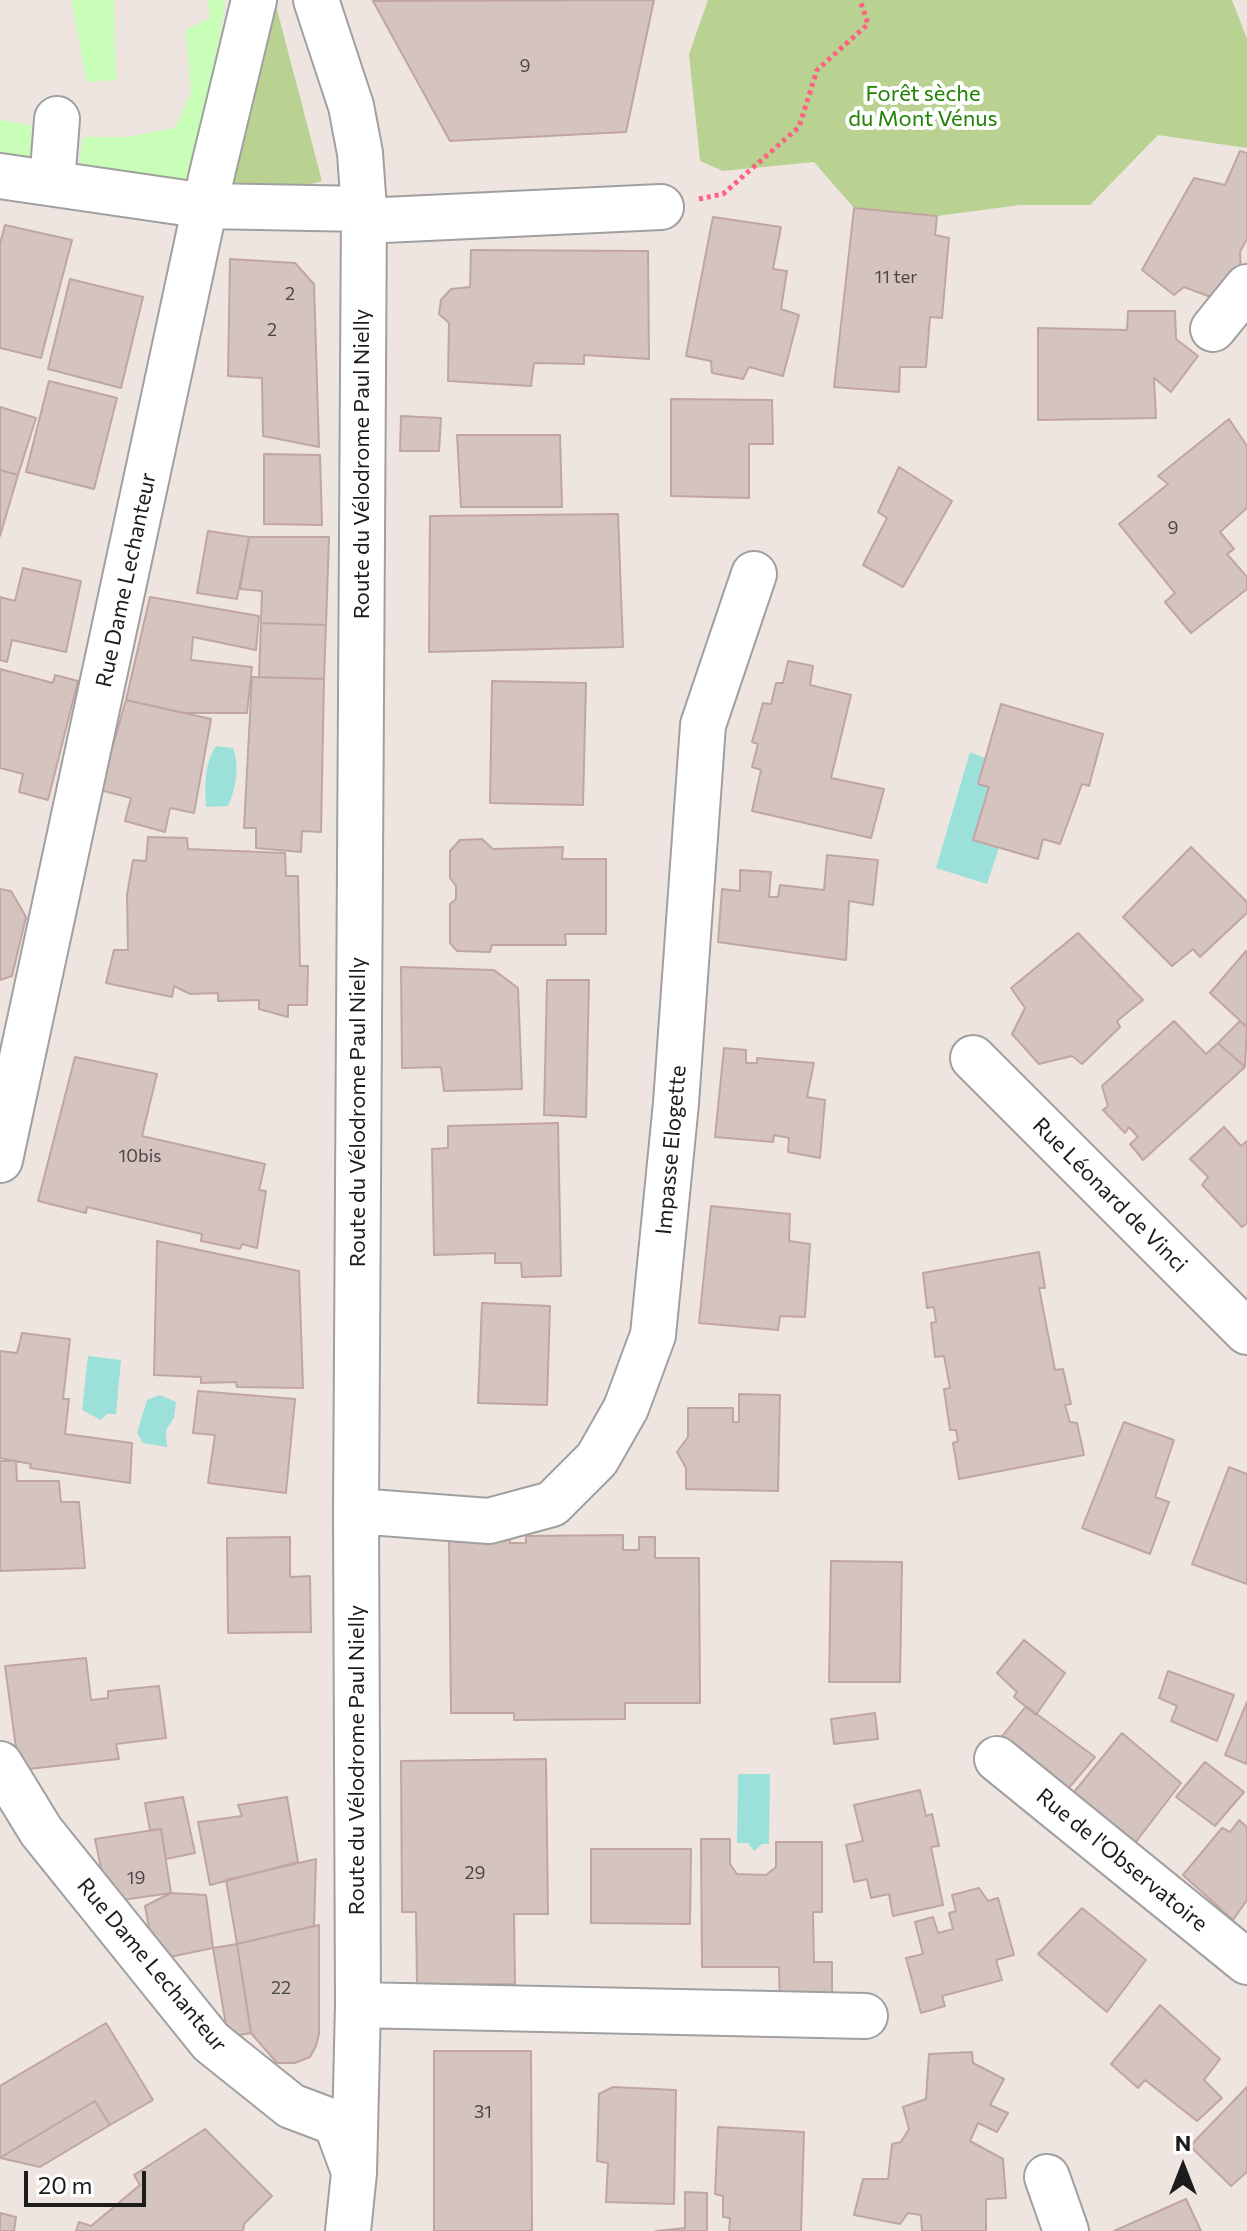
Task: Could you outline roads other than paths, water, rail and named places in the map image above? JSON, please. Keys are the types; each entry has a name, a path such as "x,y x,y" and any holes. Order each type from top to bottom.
{"street":[{"name":"Rue Dame Lechanteur","path":"0,1160 206,206 254,0"},
{"name":"Route du Vélodrome Paul Nielly","path":"316,0 351,106 360,153 364,215 356,1511 358,2005 354,2173 348,2231"},
{"path":"52,183 57,119"},
{"path":"0,176 206,206 364,215 661,207"},
{"path":"1213,329 1247,287"},
{"name":"Impasse Elogette","path":"356,1511 489,1521 552,1504 597,1459 626,1408 653,1335 676,1103 703,725 754,574"},
{"name":"Rue Léonard de Vinci","path":"973,1058 1247,1332"},
{"name":"Rue de l'Observatoire","path":"997,1759 1247,1962"},
{"name":"Rue Dame Lechanteur","path":"0,1764 41,1831 211,2042 291,2106 336,2123 354,2173"},
{"path":"358,2005 865,2016"},
{"path":"1047,2177 1066,2231"}],"water":[{"path":"216,746 233,748 237,770 235,784 228,806 206,807 207,768"},
{"path":"970,752 985,758 978,783 989,787 974,840 999,848 987,884 936,868"},
{"path":"88,1356 121,1360 116,1414 107,1414 101,1420 82,1410"},
{"path":"160,1395 176,1402 174,1418 166,1430 167,1447 143,1443 137,1433 147,1400"},
{"path":"738,1774 770,1774 769,1844 762,1844 754,1851 748,1843 737,1843"}],"park label":[{"name":"Forêt sèche du Mont Vénus","path":"923,106"}]}
